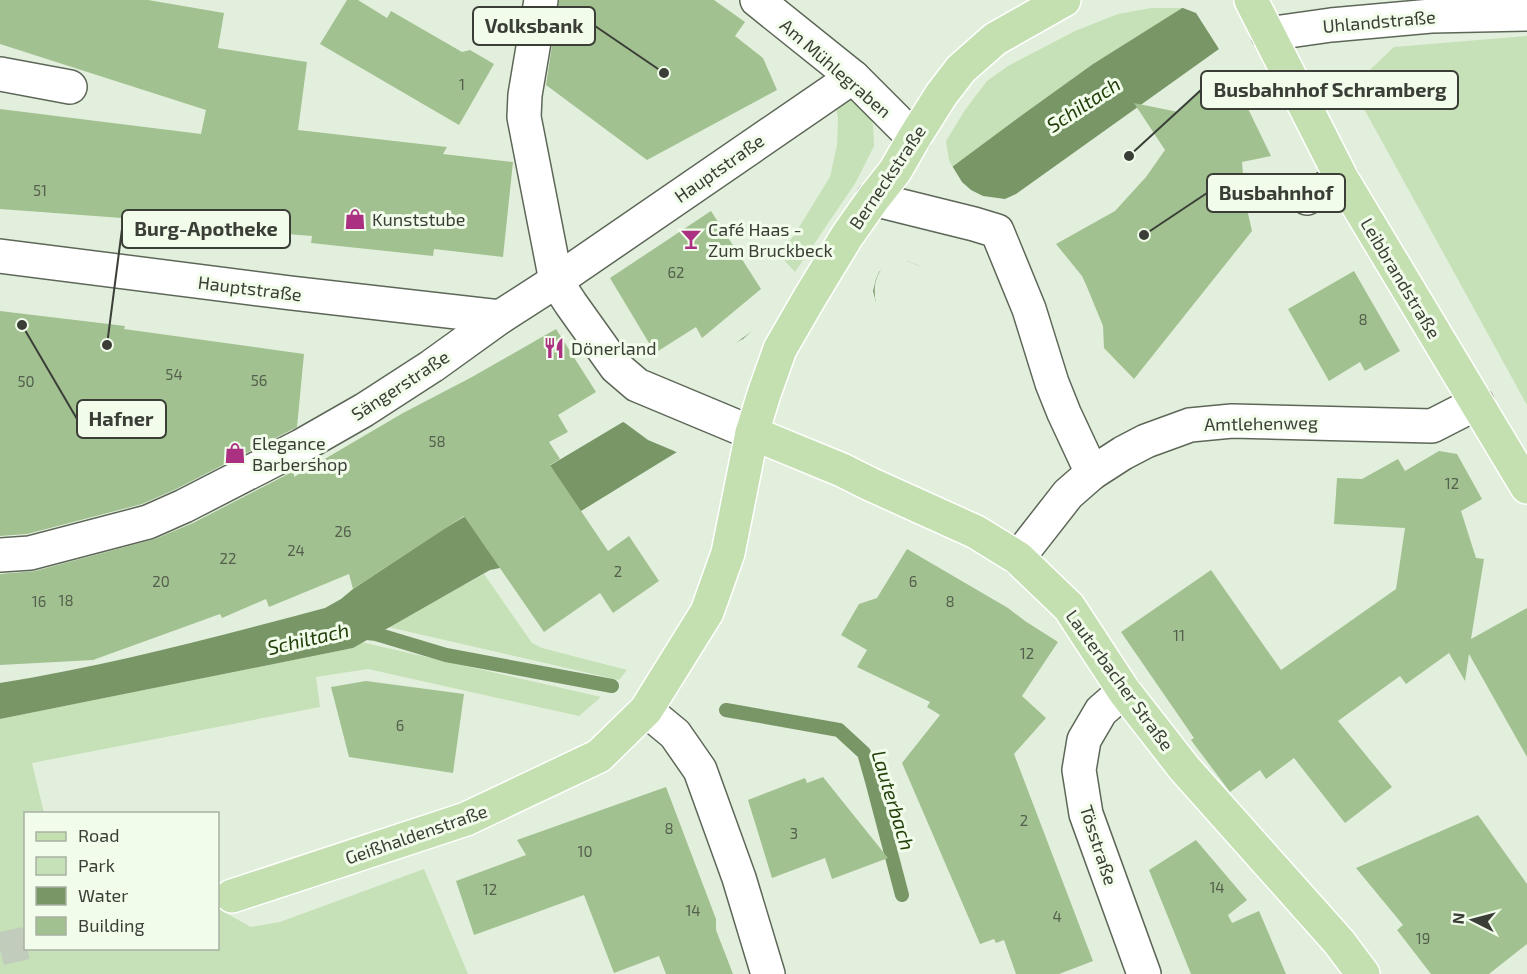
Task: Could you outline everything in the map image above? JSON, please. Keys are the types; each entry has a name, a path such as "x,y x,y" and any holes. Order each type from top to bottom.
{"main road":[{"name":"Berneckstraße","path":"741,428 764,394 780,349 791,329 847,236 895,171 941,95 961,69 995,39 1064,0"},
{"name":"Leibbrandstraße","path":"1261,19 1342,179 1527,487"},
{"name":"Lauterbacher Straße","path":"741,428 842,470 976,531 1018,558 1069,607 1124,691 1184,768 1339,942 1364,974"},
{"name":"Geißhaldenstraße","path":"232,896 466,819 599,756 646,710 707,612 728,553 741,428"}],"street":[{"path":"541,0 525,95 524,117 556,281 616,367 637,385 741,428"},
{"name":"Am Mühlegraben","path":"757,0 853,77 914,138"},
{"name":"Uhlandstraße","path":"1261,19 1331,25 1431,16 1527,14"},
{"path":"0,74 70,87"},
{"name":"Hauptstraße","path":"556,281 853,77"},
{"path":"1307,198 1342,179"},
{"path":"873,199 997,231 1029,309 1052,383 1092,473"},
{"name":"Hauptstraße","path":"0,256 500,317"},
{"name":"Sängerstraße","path":"0,555 30,553 148,522 184,506 364,410 556,281"},
{"name":"Amtlehenweg","path":"1018,558 1068,494 1092,473 1146,441 1191,425 1232,421 1432,426 1476,403"},
{"name":"Tösstraße","path":"1124,691 1101,711 1084,740 1080,770 1086,814 1144,974"},
{"path":"646,710 675,734 700,770 739,878 768,974"}],"green space":[{"path":"1151,8 1183,8 1093,64 952,167 946,141 965,110 987,81 1008,66 1075,31 1118,14"},
{"path":"1527,36 1527,405 1352,87 1394,47"},
{"path":"852,94 863,104 873,124 874,146 856,182 795,272 777,252 793,237 830,177 837,145 838,119 835,101"},
{"path":"484,574 532,643 542,648 627,670 619,680 388,627"},
{"path":"361,642 601,697 579,716 368,669 316,677 320,707 32,763 44,812 24,812 24,950 219,950 219,895 224,912 251,927 280,922 424,869 468,974 0,974 0,719 353,648"}],"water":[{"name":"Schiltach","path":"1195,0 1219,49 1016,194 1002,199 920,266 907,261 890,262 879,272 876,279 876,303 674,451 677,452 581,511 500,568 490,570 353,648 0,719 0,683 82,668 204,640 325,608 341,599 442,530 623,422 626,423 803,294 952,167 1093,64"}],"pier":[{"path":"1190,0 1297,0 1219,49 1196,13 1178,8"},
{"path":"951,164 962,182 971,190 983,196 1005,199 922,267 907,261 888,264 879,272 876,279 873,291 877,306 679,450 679,453 648,440 621,420 625,420 721,350 743,339 759,322 801,291"}],"building":[{"path":"0,0 148,0 224,13 218,48 307,62 298,130 447,147 443,154 513,162 503,257 434,249 433,256 311,243 312,236 0,209 0,109 201,134 206,110 0,44"},
{"path":"347,0 358,0 387,18 391,11 462,52 470,50 494,64 459,125 320,44"},
{"path":"559,0 714,0 745,22 735,36 763,58 777,90 647,160 546,85"},
{"path":"1208,81 1235,82 1271,156 1242,162 1245,200 1252,231 1134,379 1104,348 1103,326 1082,276 1056,244 1115,211 1146,177 1165,150 1134,103 1178,112"},
{"path":"711,211 761,289 702,338 696,327 655,353 610,278"},
{"path":"1354,271 1400,351 1365,371 1360,362 1329,381 1288,309"},
{"path":"0,311 125,326 124,329 304,354 297,427 142,504 27,534 0,536"},
{"path":"556,329 596,392 558,415 568,432 549,442 560,459 550,465 608,551 629,536 659,581 613,613 600,593 544,632 464,516 353,589 349,574 269,607 266,599 222,618 220,614 93,660 0,665 0,574 35,571 155,539 193,523 294,471 294,477 403,413"},
{"path":"1439,451 1457,454 1482,499 1461,511 1476,558 1484,559 1471,639 1527,608 1527,757 1469,654 1465,681 1449,653 1406,684 1400,676 1338,721 1392,787 1345,823 1294,758 1266,779 1260,770 1230,792 1191,740 1194,738 1121,632 1211,570 1281,670 1396,589 1405,528 1334,524 1337,478 1362,479 1398,459 1405,471"},
{"path":"907,549 1008,608 1058,642 1022,696 1046,718 1014,754 1093,961 1059,974 1016,974 1004,940 996,943 994,939 980,944 902,763 940,715 927,707 930,702 857,667 867,650 841,635 859,604 877,598"},
{"path":"366,681 464,694 453,773 349,757 331,687"},
{"path":"823,777 888,858 832,879 825,858 772,878 748,800 805,778 807,783"},
{"path":"666,787 716,919 716,930 733,974 666,974 659,956 614,973 584,895 474,935 456,881 526,855 517,840"},
{"path":"1478,815 1527,884 1527,944 1489,974 1431,974 1397,930 1403,925 1356,868"},
{"path":"1196,840 1247,900 1228,915 1232,923 1259,911 1286,974 1191,974 1149,870"}],"waterway":[{"name":"Lauterbach","path":"359,632 376,634 446,655 612,686"},
{"name":"Lauterbach","path":"726,710 839,730 864,753 902,895"}],"tunnel":[{"path":"0,949 24,943"}],"place":[{"name":"Volksbank","path":"664,73"},
{"name":"Busbahnhof Schramberg","path":"1129,156"},
{"name":"Kunststube","path":"355,219"},
{"name":"Busbahnhof","path":"1144,235"},
{"name":"Café Haas - Zum Bruckbeck","path":"691,239"},
{"name":"Hafner","path":"22,325"},
{"name":"Burg-Apotheke","path":"107,345"},
{"name":"Dönerland","path":"554,348"},
{"name":"Elegance Barbershop","path":"235,453"}]}
